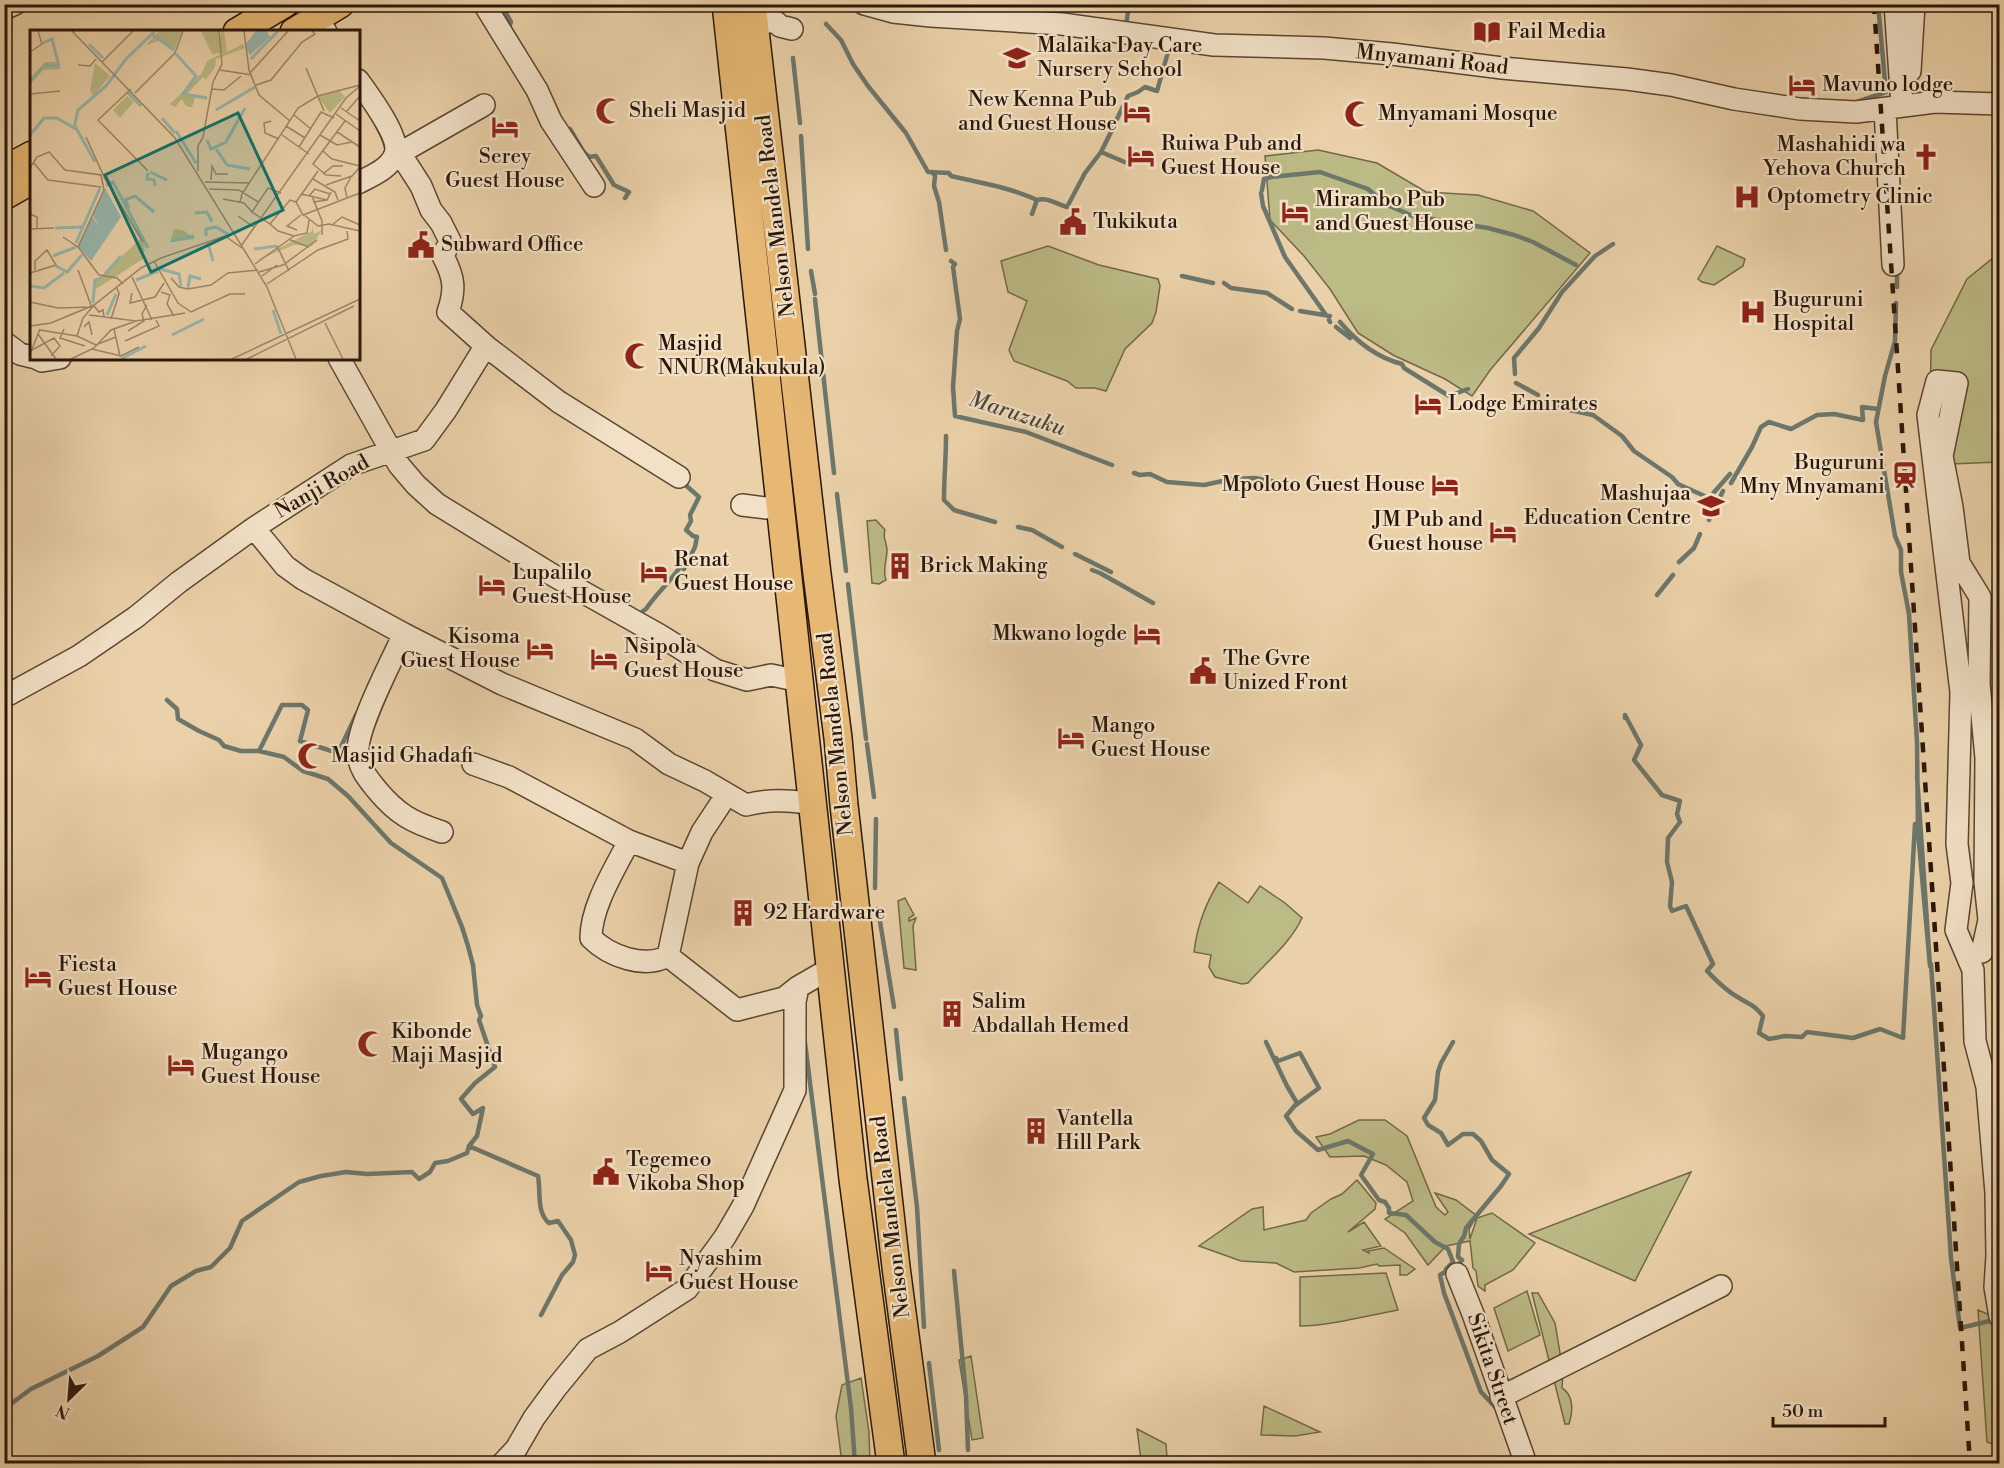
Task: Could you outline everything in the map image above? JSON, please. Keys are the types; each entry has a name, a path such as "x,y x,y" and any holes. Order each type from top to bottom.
{"main road":[{"path":"240,30 284,4"},
{"path":"311,22 340,4"},
{"name":"Nelson Mandela Road","path":"726,4 853,1179 891,1464"},
{"name":"Nelson Mandela Road","path":"753,13 838,738 896,1267 922,1464"},
{"path":"4,170 30,156"},
{"path":"4,196 30,181"}],"street":[{"path":"4,9 15,4"},
{"path":"484,4 537,90 551,121 594,186"},
{"name":"Mnyamani Road","path":"864,4 893,12 1051,23 1214,45 1324,48 1627,79 1671,85 1800,110 1839,112 1935,102 2000,104"},
{"path":"1893,265 1899,106 1895,4"},
{"path":"1899,106 1914,4"},
{"path":"753,13 776,22 780,26 792,28"},
{"path":"360,83 375,104 398,150 421,186 431,210 450,241 443,256 451,273 454,295 448,312 487,347 559,402 679,477"},
{"path":"360,182 389,164 398,150 484,105"},
{"path":"4,342 20,354 30,357"},
{"path":"340,360 390,450 420,442 427,436 487,347"},
{"path":"1982,952 1970,934 1957,844 1961,692 1928,415 1937,381 1957,382 1942,456 1952,507 1959,563 1980,597 1979,684 1986,758 1985,882 1989,920 1982,952 1990,1059 1987,1087"},
{"name":"Nanji Road","path":"4,697 79,656 136,617 179,582 254,528 351,465 390,450 416,485 437,504 715,670 747,681 771,675 800,681"},
{"path":"742,505 766,507"},
{"path":"254,528 285,566 303,579 502,684 635,739 669,764 705,781 746,805 764,800 789,800 813,804"},
{"path":"404,634 362,728 358,754 365,775 389,805 412,822 441,832"},
{"path":"473,764 509,777 629,841 688,863"},
{"path":"668,956 688,863 702,832 727,794"},
{"path":"816,831 844,805"},
{"path":"629,841 591,925 591,938 601,947 632,960 657,961 668,956"},
{"path":"1962,883 1956,930 1973,970 1975,1041 1987,1087 1995,1171 1997,1256 1995,1287 2000,1317"},
{"path":"668,956 737,1010 784,998 803,997"},
{"path":"502,1464 516,1449 534,1418 556,1388 588,1349 620,1332 687,1289 725,1237 743,1206 795,1090 803,997 831,968"},
{"name":"Sikita Street","path":"1456,1274 1473,1314 1526,1464"},
{"path":"1501,1397 1721,1286"}],"shaded area":[{"path":"1318,150 1377,163 1426,192 1478,195 1533,211 1590,253 1491,369 1472,396 1445,379 1393,355 1358,333 1330,289 1304,256 1270,220 1265,156"},
{"path":"1048,246 1099,265 1158,279 1160,286 1152,323 1125,349 1106,391 1095,388 1076,388 1067,381 1014,361 1009,350 1027,301 1008,292 1001,261"},
{"path":"1717,246 1745,259 1743,266 1714,285 1698,279"},
{"path":"1999,253 1999,462 1951,464 1930,406 1931,350 1967,279"},
{"path":"876,520 885,530 887,550 886,580 879,584 872,583 867,521"},
{"path":"1219,882 1248,903 1260,886 1302,918 1284,944 1248,983 1242,984 1215,977 1209,967 1211,955 1194,952 1202,916"},
{"path":"905,898 914,915 909,918 909,921 916,918 913,926 916,970 904,968 898,901"},
{"path":"1359,1120 1385,1120 1407,1136 1436,1207 1445,1215 1448,1212 1435,1193 1456,1200 1477,1216 1469,1229 1470,1239 1477,1218 1492,1213 1535,1243 1513,1270 1485,1285 1485,1291 1478,1286 1470,1241 1446,1246 1428,1265 1405,1233 1385,1219 1413,1201 1407,1182 1386,1165 1364,1156 1330,1157 1316,1137 1330,1134"},
{"path":"1691,1172 1635,1281 1529,1234"},
{"path":"1357,1180 1376,1203 1375,1209 1348,1232 1364,1222 1381,1246 1363,1250 1369,1253 1368,1251 1384,1248 1415,1269 1407,1275 1400,1275 1400,1265 1379,1266 1377,1264 1359,1268 1294,1272 1276,1263 1241,1261 1199,1246 1252,1209 1263,1207 1264,1230 1306,1220 1311,1213 1342,1194"},
{"path":"1386,1273 1398,1310 1337,1322 1300,1326 1300,1277"},
{"path":"1527,1291 1540,1335 1508,1351 1494,1308"},
{"path":"1532,1293 1538,1293 1555,1323 1563,1371 1562,1388 1571,1399 1569,1424 1565,1424"},
{"path":"1978,1310 1999,1319 1999,1446 1987,1442"},
{"path":"971,1356 983,1438 972,1440 959,1360"},
{"path":"861,1378 869,1432 870,1463 842,1463 836,1416 842,1385"},
{"path":"1264,1406 1320,1432 1295,1436 1261,1435"},
{"path":"1137,1429 1166,1444 1167,1457 1141,1460"}],"waterway":[{"path":"501,4 511,22 507,31"},
{"path":"1126,26 1129,4"},
{"path":"1854,103 1886,92 1878,4"},
{"path":"826,24 841,40 868,86 906,133 928,172 949,173 951,176 1005,189 1037,200 1048,200 1067,207 1113,128"},
{"path":"1117,119 1128,96 1145,87 1157,91 1170,45 1172,46"},
{"path":"793,58 800,123"},
{"path":"1914,97 1916,76"},
{"path":"564,129 570,129 589,157 596,156 614,185 629,192 625,198"},
{"path":"801,136 808,249"},
{"path":"1101,152 1127,163"},
{"path":"932,172 935,176 934,186 939,202 946,250"},
{"path":"1262,190 1264,179 1320,172 1368,189 1385,204 1413,216 1488,228 1514,235 1533,242 1576,265"},
{"path":"1261,193 1263,206 1285,257 1326,315"},
{"path":"1032,214 1037,200"},
{"path":"1515,374 1514,358 1539,328 1562,292 1595,256 1613,244"},
{"name":"Maruzuku","path":"951,261 955,264 953,267 960,319 953,387 955,416 1026,432 1112,465"},
{"path":"811,271 815,294"},
{"path":"1897,271 1897,287"},
{"path":"1182,276 1213,283"},
{"path":"1224,283 1231,288 1267,293 1292,309"},
{"path":"815,299 834,473"},
{"path":"1896,303 1895,341 1876,422 1895,536 1901,550 1901,572 1909,614 1917,742 1918,832 1930,966 1917,776"},
{"path":"1300,311 1330,316"},
{"path":"1340,322 1368,348 1384,358 1402,364 1404,368 1449,396 1468,389"},
{"path":"1336,327 1350,338"},
{"path":"1516,383 1538,395"},
{"path":"1556,407 1593,415 1622,436 1634,451 1672,477 1678,484 1709,498 1730,474"},
{"path":"1731,483 1761,427 1769,422 1791,429 1817,415 1834,414 1863,420 1862,407 1878,409"},
{"path":"946,436 944,500 954,510 995,522"},
{"path":"1134,473 1150,474 1167,482 1204,485 1232,479 1255,478 1276,482"},
{"path":"643,611 680,567 684,569 695,547 697,537 686,530 699,497 681,481"},
{"path":"1709,520 1723,491"},
{"path":"837,494 846,571"},
{"path":"1018,527 1032,530 1062,547"},
{"path":"1679,562 1694,548 1700,534"},
{"path":"1075,554 1111,572"},
{"path":"1092,570 1153,603"},
{"path":"1657,595 1673,575"},
{"path":"848,584 866,739"},
{"path":"167,700 177,709 178,719 219,740 224,746 241,751 259,751 284,757 303,771 328,779 348,796 391,843 442,878 468,946 473,965 477,1005 481,1016 479,1020 495,1067 475,1083 461,1099 473,1114 483,1108 477,1136 469,1146"},
{"path":"259,751 282,705 302,705 308,710 300,741 338,753 357,713"},
{"path":"1625,718 1625,715 1641,745 1634,760 1662,795 1680,801 1677,814 1680,822 1668,838 1667,862 1672,882 1670,906 1672,911 1686,906 1713,964 1707,971 1728,991 1751,1004 1763,1016 1759,1033 1769,1039 1785,1036 1802,1037 1807,1032 1853,1038 1880,1029 1903,1038 1915,824"},
{"path":"867,744 874,797"},
{"path":"875,888 876,819"},
{"path":"878,909 894,1007"},
{"path":"1931,964 1951,1258 1960,1328 1994,1320"},
{"path":"896,1030 901,1079"},
{"path":"1266,1042 1297,1103 1286,1116 1296,1131 1318,1150 1348,1141 1373,1154 1361,1175 1379,1200 1385,1202 1389,1213 1406,1215 1435,1242 1448,1249 1453,1262 1446,1269"},
{"path":"1453,1042 1438,1072 1435,1100 1424,1118 1428,1125 1441,1133 1448,1145 1463,1134 1473,1134 1481,1141 1492,1160 1509,1174 1466,1228 1459,1244 1458,1257 1462,1260 1460,1263 1440,1275 1444,1293 1481,1392 1498,1410"},
{"path":"805,1043 851,1408 855,1464"},
{"path":"1276,1058 1278,1061 1300,1053 1319,1088 1296,1105"},
{"path":"904,1098 917,1207 924,1327"},
{"path":"4,1409 31,1389 98,1356 143,1327 171,1286 196,1271 211,1267 230,1248 242,1221 299,1182 346,1172 367,1174 412,1172 419,1179 430,1172 435,1163 448,1161 467,1153 469,1146 538,1176 542,1213 549,1223 558,1221 571,1240 575,1255 573,1262 562,1275 541,1315"},
{"path":"954,1271 966,1396 968,1450"},
{"path":"929,1363 939,1450"}],"railway":[{"path":"1874,4 1970,1464"}],"place":[{"name":"Fail Media","path":"1487,32"},
{"name":"Malaika Day Care Nursery School","path":"1017,58"},
{"name":"Mavuno lodge","path":"1802,85"},
{"name":"Sheli Masjid","path":"609,111"},
{"name":"New Kenna Pub and Guest House","path":"1137,112"},
{"name":"Mnyamani Mosque","path":"1358,114"},
{"name":"Serey Guest House","path":"505,127"},
{"name":"Ruiwa Pub and Guest House","path":"1141,156"},
{"name":"Mashahidi wa Yehova Church","path":"1926,157"},
{"name":"Optometry Clinic","path":"1747,197"},
{"name":"Mirambo Pub and Guest House","path":"1295,212"},
{"name":"Tukikuta","path":"1073,222"},
{"name":"Subward Office","path":"421,245"},
{"name":"Buguruni Hospital","path":"1753,312"},
{"name":"Masjid NNUR(Makukula)","path":"638,356"},
{"name":"Lodge Emirates","path":"1428,404"},
{"name":"Buguruni Mny Mnyamani","path":"1905,475"},
{"name":"Mpoloto Guest House","path":"1445,485"},
{"name":"Mashujaa Education Centre","path":"1711,506"},
{"name":"JM Pub and Guest house","path":"1503,532"},
{"name":"Brick Making","path":"900,566"},
{"name":"Renat Guest House","path":"654,572"},
{"name":"Lupalilo Guest House","path":"492,585"},
{"name":"Mkwano logde","path":"1147,634"},
{"name":"Kisoma Guest House","path":"540,649"},
{"name":"Nsipola Guest House","path":"604,659"},
{"name":"The Gvre Unized Front","path":"1203,671"},
{"name":"Mango Guest House","path":"1071,738"},
{"name":"Masjid Ghadafi","path":"311,756"},
{"name":"92 Hardware","path":"743,913"},
{"name":"Fiesta Guest House","path":"38,977"},
{"name":"Salim Abdallah Hemed","path":"952,1014"},
{"name":"Kibonde Maji Masjid","path":"371,1044"},
{"name":"Mugango Guest House","path":"181,1065"},
{"name":"Vantella Hill Park","path":"1036,1131"},
{"name":"Tegemeo Vikoba Shop","path":"606,1172"},
{"name":"Nyashim Guest House","path":"659,1271"}]}
